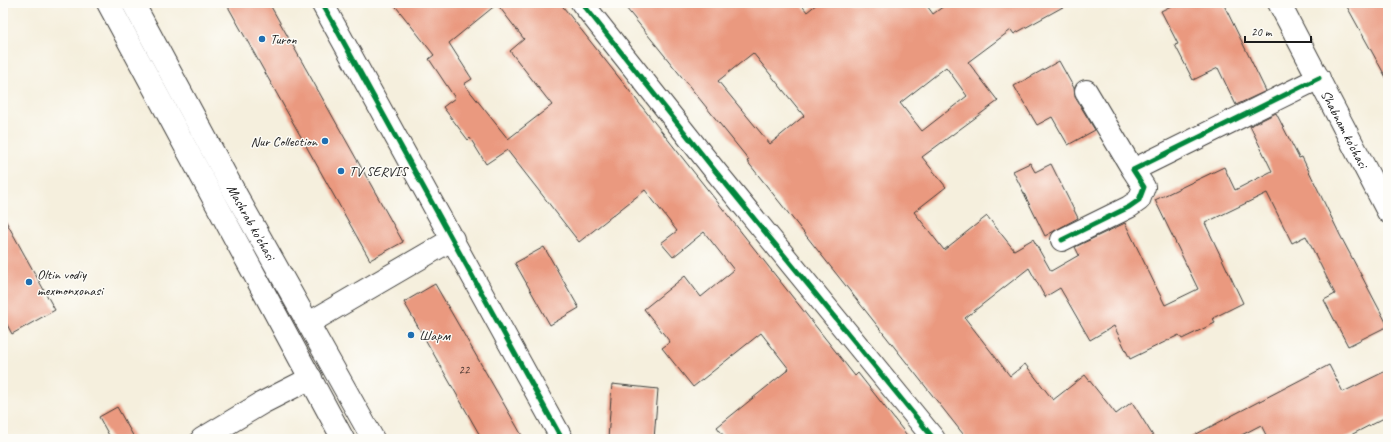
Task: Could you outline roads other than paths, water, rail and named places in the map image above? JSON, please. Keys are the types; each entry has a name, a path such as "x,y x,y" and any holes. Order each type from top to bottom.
{"street":[{"name":"Mashrab ko'chasi","path":"108,3 225,196 308,324 373,439"},
{"name":"Mashrab ko'chasi","path":"133,3 311,378 343,439"},
{"path":"322,3 562,439"},
{"path":"582,3 717,173 934,439"},
{"name":"Shabnam ko'chasi","path":"1279,3 1388,212"},
{"path":"1133,170 1318,78"},
{"path":"1062,240 1129,207 1139,200 1144,187 1086,91"},
{"path":"308,324 453,239"},
{"path":"202,439 262,403 311,378"}],"place":[{"name":"Turon","path":"262,39"},
{"name":"Nur Collection","path":"325,141"},
{"name":"TV SERVIS","path":"341,171"},
{"name":"Oltin vodiy mexmonxonasi","path":"29,282"},
{"name":"Шарм","path":"411,335"}]}
